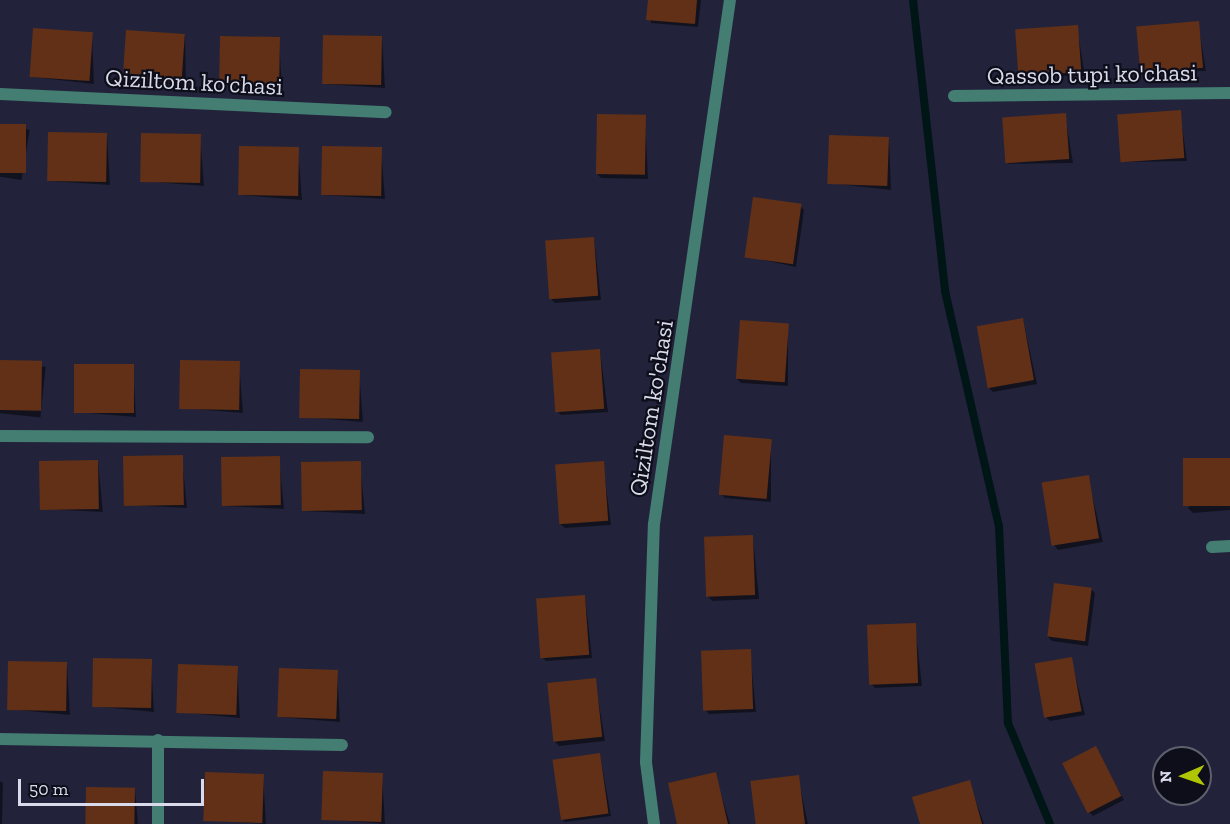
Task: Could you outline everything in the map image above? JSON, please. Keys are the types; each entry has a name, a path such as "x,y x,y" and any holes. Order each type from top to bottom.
{"street":[{"name":"Qiziltom ko'chasi","path":"654,824 646,762 654,524 730,0"},
{"name":"Qassob tupi ko'chasi","path":"954,96 1230,93"},
{"name":"Qiziltom ko'chasi","path":"0,94 386,112"},
{"path":"0,436 368,437"},
{"path":"1212,547 1230,546"},
{"path":"0,738 342,745"},
{"path":"158,740 158,824"}],"building":[{"path":"648,0 697,0 695,24 646,20"},
{"path":"1199,21 1203,68 1140,73 1136,26"},
{"path":"1078,25 1081,72 1018,76 1015,29"},
{"path":"33,28 93,32 89,81 30,77"},
{"path":"126,30 185,34 181,83 123,79"},
{"path":"323,35 382,36 381,85 322,84"},
{"path":"220,36 280,37 279,86 219,85"},
{"path":"1181,110 1184,158 1121,162 1117,114"},
{"path":"1066,113 1069,159 1005,163 1002,117"},
{"path":"597,114 646,115 645,175 596,174"},
{"path":"0,124 26,124 26,173 0,173"},
{"path":"48,132 107,133 106,182 47,181"},
{"path":"141,133 201,134 200,183 140,182"},
{"path":"829,135 889,137 887,186 827,184"},
{"path":"239,146 299,147 298,196 238,195"},
{"path":"322,146 382,147 381,196 321,195"},
{"path":"753,197 802,204 793,264 745,257"},
{"path":"594,237 598,296 549,299 545,240"},
{"path":"1023,318 1034,380 988,388 977,326"},
{"path":"740,320 789,323 785,382 736,379"},
{"path":"600,349 604,409 555,412 551,352"},
{"path":"0,360 42,361 41,411 0,410"},
{"path":"180,360 240,361 239,410 179,409"},
{"path":"74,364 134,364 134,413 74,413"},
{"path":"300,369 360,370 359,419 299,418"},
{"path":"724,435 772,439 767,499 719,495"},
{"path":"183,455 184,505 124,506 123,456"},
{"path":"280,456 281,505 222,506 221,457"},
{"path":"1183,458 1230,458 1230,506 1183,506"},
{"path":"98,460 99,509 40,510 39,461"},
{"path":"361,461 362,510 302,511 301,462"},
{"path":"604,461 608,521 559,524 555,464"},
{"path":"1089,475 1099,538 1052,546 1042,483"},
{"path":"753,535 755,595 706,597 704,537"},
{"path":"1054,583 1092,588 1085,641 1047,637"},
{"path":"585,595 589,655 540,658 536,598"},
{"path":"916,623 918,683 869,685 867,625"},
{"path":"751,649 753,709 703,711 701,651"},
{"path":"1072,657 1082,711 1044,718 1035,664"},
{"path":"93,658 152,659 151,708 92,707"},
{"path":"8,661 67,662 66,711 7,710"},
{"path":"178,664 238,666 236,715 176,713"},
{"path":"279,668 338,670 336,719 277,717"},
{"path":"596,678 602,737 553,742 547,683"},
{"path":"1096,746 1121,796 1088,813 1062,763"},
{"path":"600,753 608,813 561,820 552,760"},
{"path":"323,771 383,773 381,822 321,820"},
{"path":"205,772 264,774 262,823 203,821"},
{"path":"716,772 728,824 677,824 668,783"},
{"path":"799,775 805,824 756,824 750,781"},
{"path":"970,780 982,824 920,824 912,797"},
{"path":"86,787 135,788 134,824 85,824"}],"waterway":[{"path":"913,0 945,291 999,526 1008,723 1050,824"}]}
